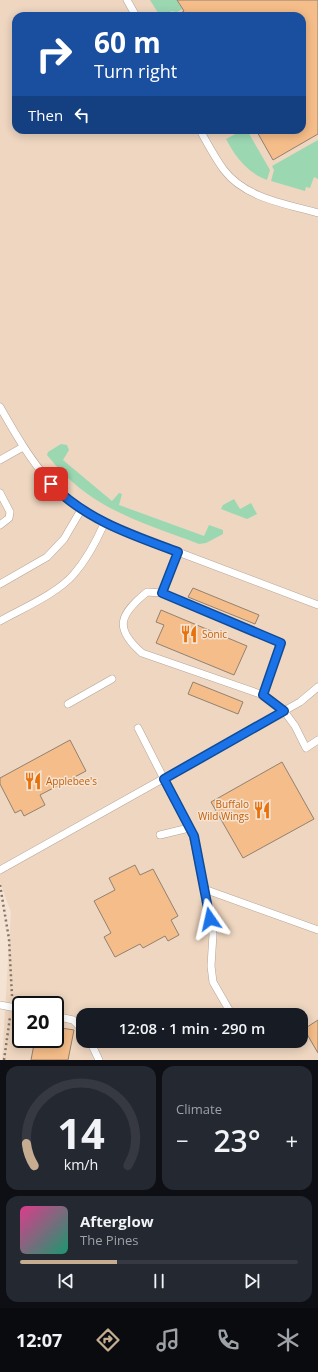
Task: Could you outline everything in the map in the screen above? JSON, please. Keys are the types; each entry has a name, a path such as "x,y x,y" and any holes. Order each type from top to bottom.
{"lane":[{"path":"127,0 134,12"},
{"path":"202,134 224,171 245,189 257,195 318,213"},
{"path":"0,407 23,447 42,474 60,493 81,510 104,524 318,605"},
{"path":"0,460 23,447"},
{"path":"0,493 10,512 9,518 0,525"},
{"path":"0,584 47,557 64,539 81,510"},
{"path":"0,621 58,588 73,575 94,545 104,524"},
{"path":"162,593 178,552"},
{"path":"263,695 281,643 162,593 147,592 124,617 122,628 130,643 142,653 263,695 284,711 295,726 306,748 318,740"},
{"path":"68,704 112,679"},
{"path":"0,870 300,702 318,687"},
{"path":"138,728 194,836 213,934 211,966 213,982 228,1008"},
{"path":"160,835 189,828"},
{"path":"204,889 318,930"},
{"path":"0,1005 11,1007"},
{"path":"64,1018 73,1020 76,1023"},
{"path":"93,1048 99,1060"}],"path":[{"path":"0,885 9,939 12,990 4,1060"}],"shaded area":[{"path":"0,0 318,0 318,1060 2,1060 11,912 0,882"}],"green space":[{"path":"150,0 177,0 182,9 177,12 158,12"},
{"path":"235,134 249,134 270,170 267,180 248,169 243,164 226,139"},
{"path":"318,140 318,179 314,177 310,188 306,187 305,191 271,181 274,170 272,166"},
{"path":"61,444 67,445 69,450 63,460 112,501 119,493 122,494 119,505 204,536 209,525 223,530 223,534 206,543 199,544 135,520 98,501 64,474 47,455 48,452"},
{"path":"234,499 240,509 251,503 257,514 247,519 221,509 223,505"}],"building":[{"path":"177,0 318,0 318,134 273,160 258,134 306,134 306,12 182,12 184,11"},
{"path":"193,588 259,615 255,624 188,597"},
{"name":"Sonic","path":"161,610 247,646 234,675 156,643 164,625 156,622"},
{"path":"193,682 243,702 238,714 188,694"},
{"name":"Applebee's","path":"70,740 86,771 40,795 45,805 24,816 21,810 15,813 0,784 0,778"},
{"name":"Buffalo Wild Wings","path":"282,762 314,819 243,858 211,802"},
{"path":"135,865 140,875 153,869 178,916 171,920 179,935 168,941 165,936 143,948 140,944 115,957 104,937 111,933 94,901 115,890 109,878"},
{"path":"318,1020 318,1053 308,1036 308,1026"},
{"path":"64,1028 74,1030 68,1060 31,1060 33,1048 64,1048"}],"place":[{"name":"Sonic","path":"189,634"},
{"name":"Applebee's","path":"33,781"},
{"name":"Buffalo Wild Wings","path":"262,810"}],"route":[{"path":"51,484 81,510 104,524 178,552 162,593 281,643 263,695 284,711 164,779 174,801 194,836 210,919"}]}
